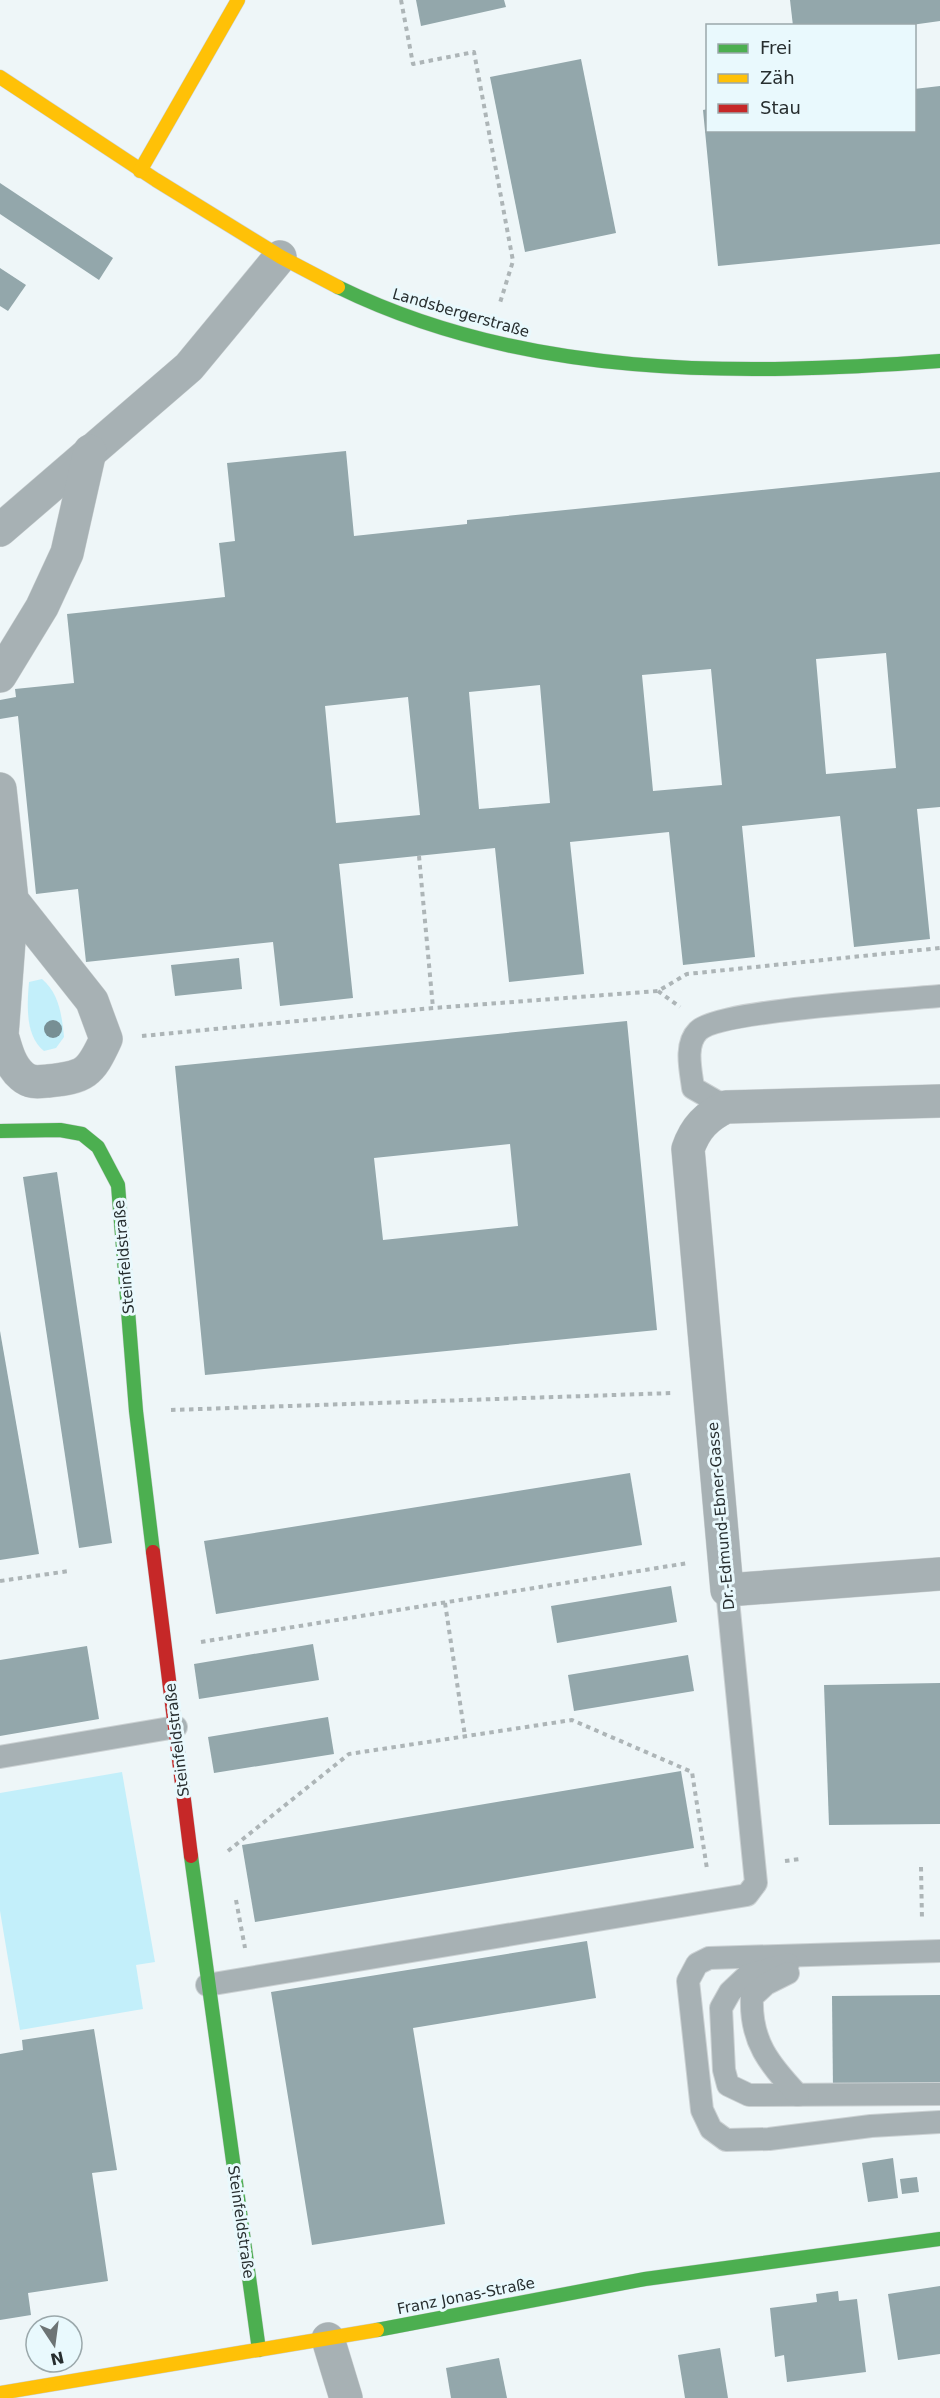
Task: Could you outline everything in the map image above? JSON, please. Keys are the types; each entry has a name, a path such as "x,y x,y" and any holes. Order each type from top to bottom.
{"street":[{"path":"140,171 238,0"},
{"name":"Landsbergerstraße","path":"0,77 140,171 280,257 353,295 392,311 488,341 574,360 656,369 749,371 940,361"},
{"path":"0,530 189,368 280,257"},
{"path":"0,676 42,606 67,553 90,451"},
{"path":"0,789 12,900 2,1035 8,1056 20,1075 32,1083 76,1078 95,1063 106,1039 98,1014 88,995 12,900"},
{"path":"726,1107 940,1101"},
{"name":"Dr.-Edmund-Ebner-Gasse","path":"726,1107 702,1123 688,1149 727,1590"},
{"name":"Steinfeldstraße","path":"0,1131 67,1131 88,1136 106,1159 118,1185 136,1411 207,1985 259,2350"},
{"path":"727,1590 940,1574"},
{"name":"Franz Jonas-Straße","path":"0,2392 328,2339 645,2278 940,2239"},
{"path":"328,2339 346,2398"}],"lane":[{"path":"726,1107 693,1088 691,1043 696,1033 704,1025 750,1014 940,996"},
{"name":"Dr.-Edmund-Ebner-Gasse","path":"207,1985 747,1895 756,1883 727,1590"},
{"path":"0,1756 176,1727"},
{"path":"931,1951 709,1958 697,1964 688,1981 702,2110 711,2129 726,2140 940,2122"},
{"path":"798,2095 771,2066 757,2040 751,2019 753,1997 766,1984 824,1954"},
{"path":"824,1954 748,1975 730,1992 721,2008 724,2070 728,2085 749,2095 940,2094"}],"path":[{"path":"401,0 413,64 474,52 513,261 488,341"},
{"path":"419,856 433,1008"},
{"path":"106,1039 433,1008 658,991 687,974 940,948"},
{"path":"136,1411 710,1392"},
{"path":"166,1648 724,1557"},
{"path":"0,1581 69,1571"},
{"path":"445,1602 465,1736"},
{"path":"229,1862 227,1851 349,1754 572,1720 692,1772 707,1873"},
{"path":"781,1862 800,1859"},
{"path":"921,1867 931,1951"},
{"path":"235,1894 245,1948"}],"shaded area":[{"path":"42,979 56,998 61,1013 64,1037 56,1048 44,1051 33,1037 28,1010 29,982"},
{"path":"122,1772 155,1962 136,1965 143,2009 20,2030 0,1911 0,1793"}],"building":[{"path":"416,0 504,0 506,7 421,26"},
{"path":"790,0 940,0 940,21 916,24 793,24"},
{"path":"581,59 616,233 525,252 490,77"},
{"path":"940,86 940,244 718,266 703,110 706,109 706,132 916,132 916,89"},
{"path":"0,183 113,258 99,280 0,214"},
{"path":"0,268 26,285 8,311 0,306"},
{"path":"346,451 354,536 467,524 467,520 940,472 940,807 917,809 930,939 854,947 840,816 742,826 755,957 683,965 669,832 570,842 584,974 509,982 495,848 339,864 353,998 280,1006 273,942 86,962 78,889 36,894 18,716 0,719 0,700 16,697 15,689 74,683 67,614 225,597 219,543 235,541 227,463","holes":["886,653 896,768 826,774 816,659","711,669 722,785 653,791 642,675","540,685 550,803 479,809 469,692","408,697 420,815 336,823 325,706"]},
{"path":"239,958 242,989 175,996 171,965"},
{"path":"627,1021 657,1330 205,1375 175,1066","holes":["510,1144 518,1226 383,1240 374,1158"]},
{"path":"57,1172 112,1543 79,1548 23,1177"},
{"path":"0,1331 39,1554 0,1560"},
{"path":"630,1473 642,1545 216,1614 204,1541"},
{"path":"671,1586 677,1622 557,1643 551,1606"},
{"path":"313,1644 319,1680 199,1699 194,1664"},
{"path":"87,1646 99,1719 0,1736 0,1660"},
{"path":"688,1655 694,1691 574,1711 568,1675"},
{"path":"940,1683 940,1824 829,1825 824,1685"},
{"path":"328,1717 334,1754 214,1773 208,1737"},
{"path":"681,1771 694,1848 255,1922 242,1845"},
{"path":"587,1941 596,1998 413,2028 445,2224 312,2245 271,1992"},
{"path":"940,1995 940,2089 833,2090 832,1996"},
{"path":"94,2029 117,2170 92,2173 108,2281 28,2293 31,2314 0,2320 0,2054 23,2050 22,2040"},
{"path":"893,2158 898,2198 868,2202 862,2163"},
{"path":"917,2177 919,2192 902,2194 900,2179"},
{"path":"940,2286 940,2354 898,2360 888,2294"},
{"path":"838,2291 839,2301 857,2299 866,2372 787,2382 784,2355 775,2357 770,2308 817,2302 816,2294"},
{"path":"720,2348 728,2398 685,2398 678,2355"},
{"path":"499,2358 507,2398 451,2398 446,2368"}],"traffic: fast":[{"path":"338,287 410,317 483,339 558,355 633,364 710,368 787,369 940,361"},
{"path":"0,1131 60,1130 82,1134 98,1147 118,1185 136,1411 153,1552"},
{"path":"191,1856 259,2350"},
{"path":"377,2330 645,2279 940,2239"}],"traffic: slow":[{"path":"140,171 238,0"},
{"path":"0,77 156,180 281,257 338,287"},
{"path":"0,2393 377,2330"}],"traffic: jam":[{"path":"153,1552 191,1856"}]}
